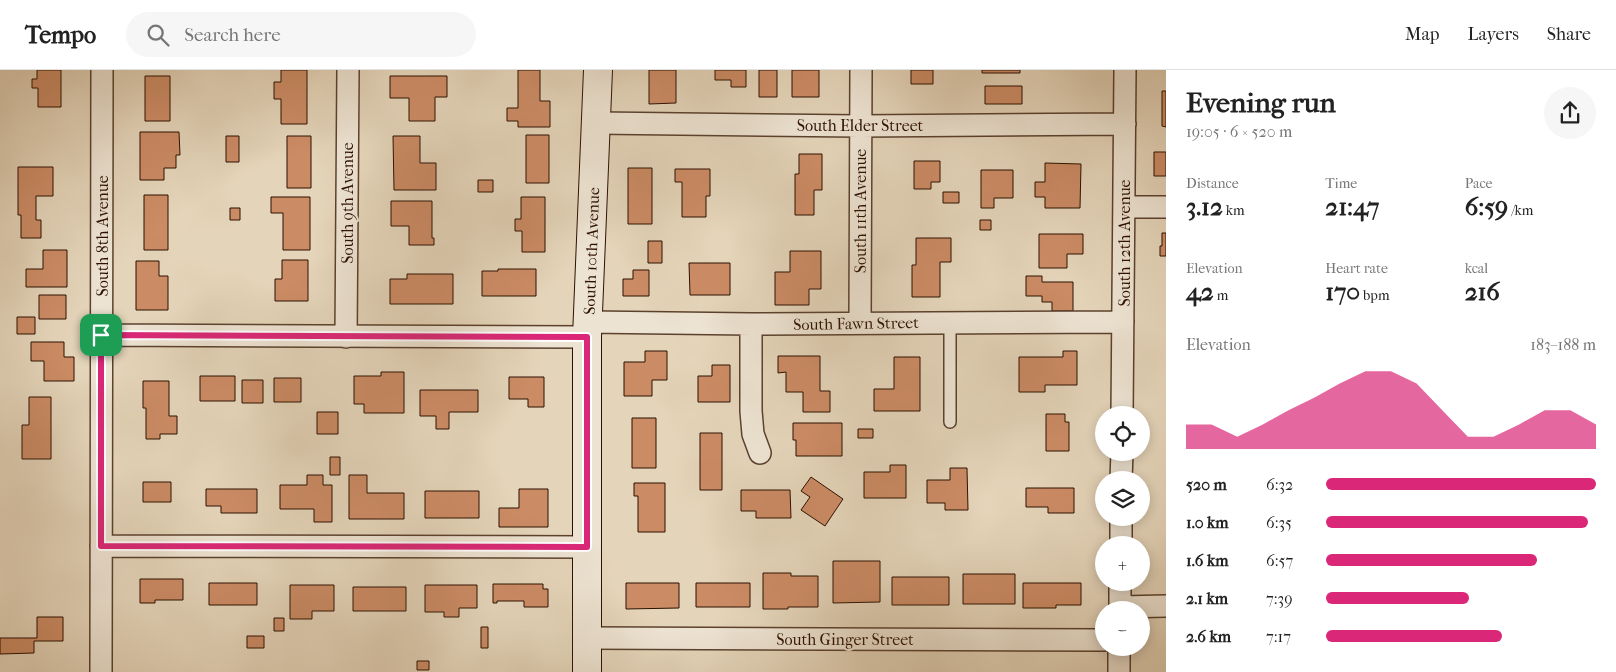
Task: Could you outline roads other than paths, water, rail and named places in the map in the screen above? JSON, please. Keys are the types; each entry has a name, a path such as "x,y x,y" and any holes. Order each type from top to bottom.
{"main road":[{"name":"South 10th Avenue","path":"586,672 588,330 598,70"}],"street":[{"name":"South 8th Avenue","path":"101,672 102,70"},
{"name":"South 9th Avenue","path":"346,337 348,70"},
{"name":"South 11th Avenue","path":"860,323 861,70"},
{"name":"South 12th Avenue","path":"1122,406 1125,70"},
{"name":"South Elder Street","path":"596,123 860,126 1125,124"},
{"path":"1124,206 1166,207"},
{"name":"South Fawn Street","path":"101,335 346,337 752,324 1123,322"},
{"path":"752,324 752,434 760,453"},
{"path":"101,546 587,547"},
{"path":"1150,607 1166,606"},
{"name":"South Ginger Street","path":"587,638 1095,640"},
{"path":"1119,672 1120,656"}],"lane":[{"path":"950,322 950,422"}]}
